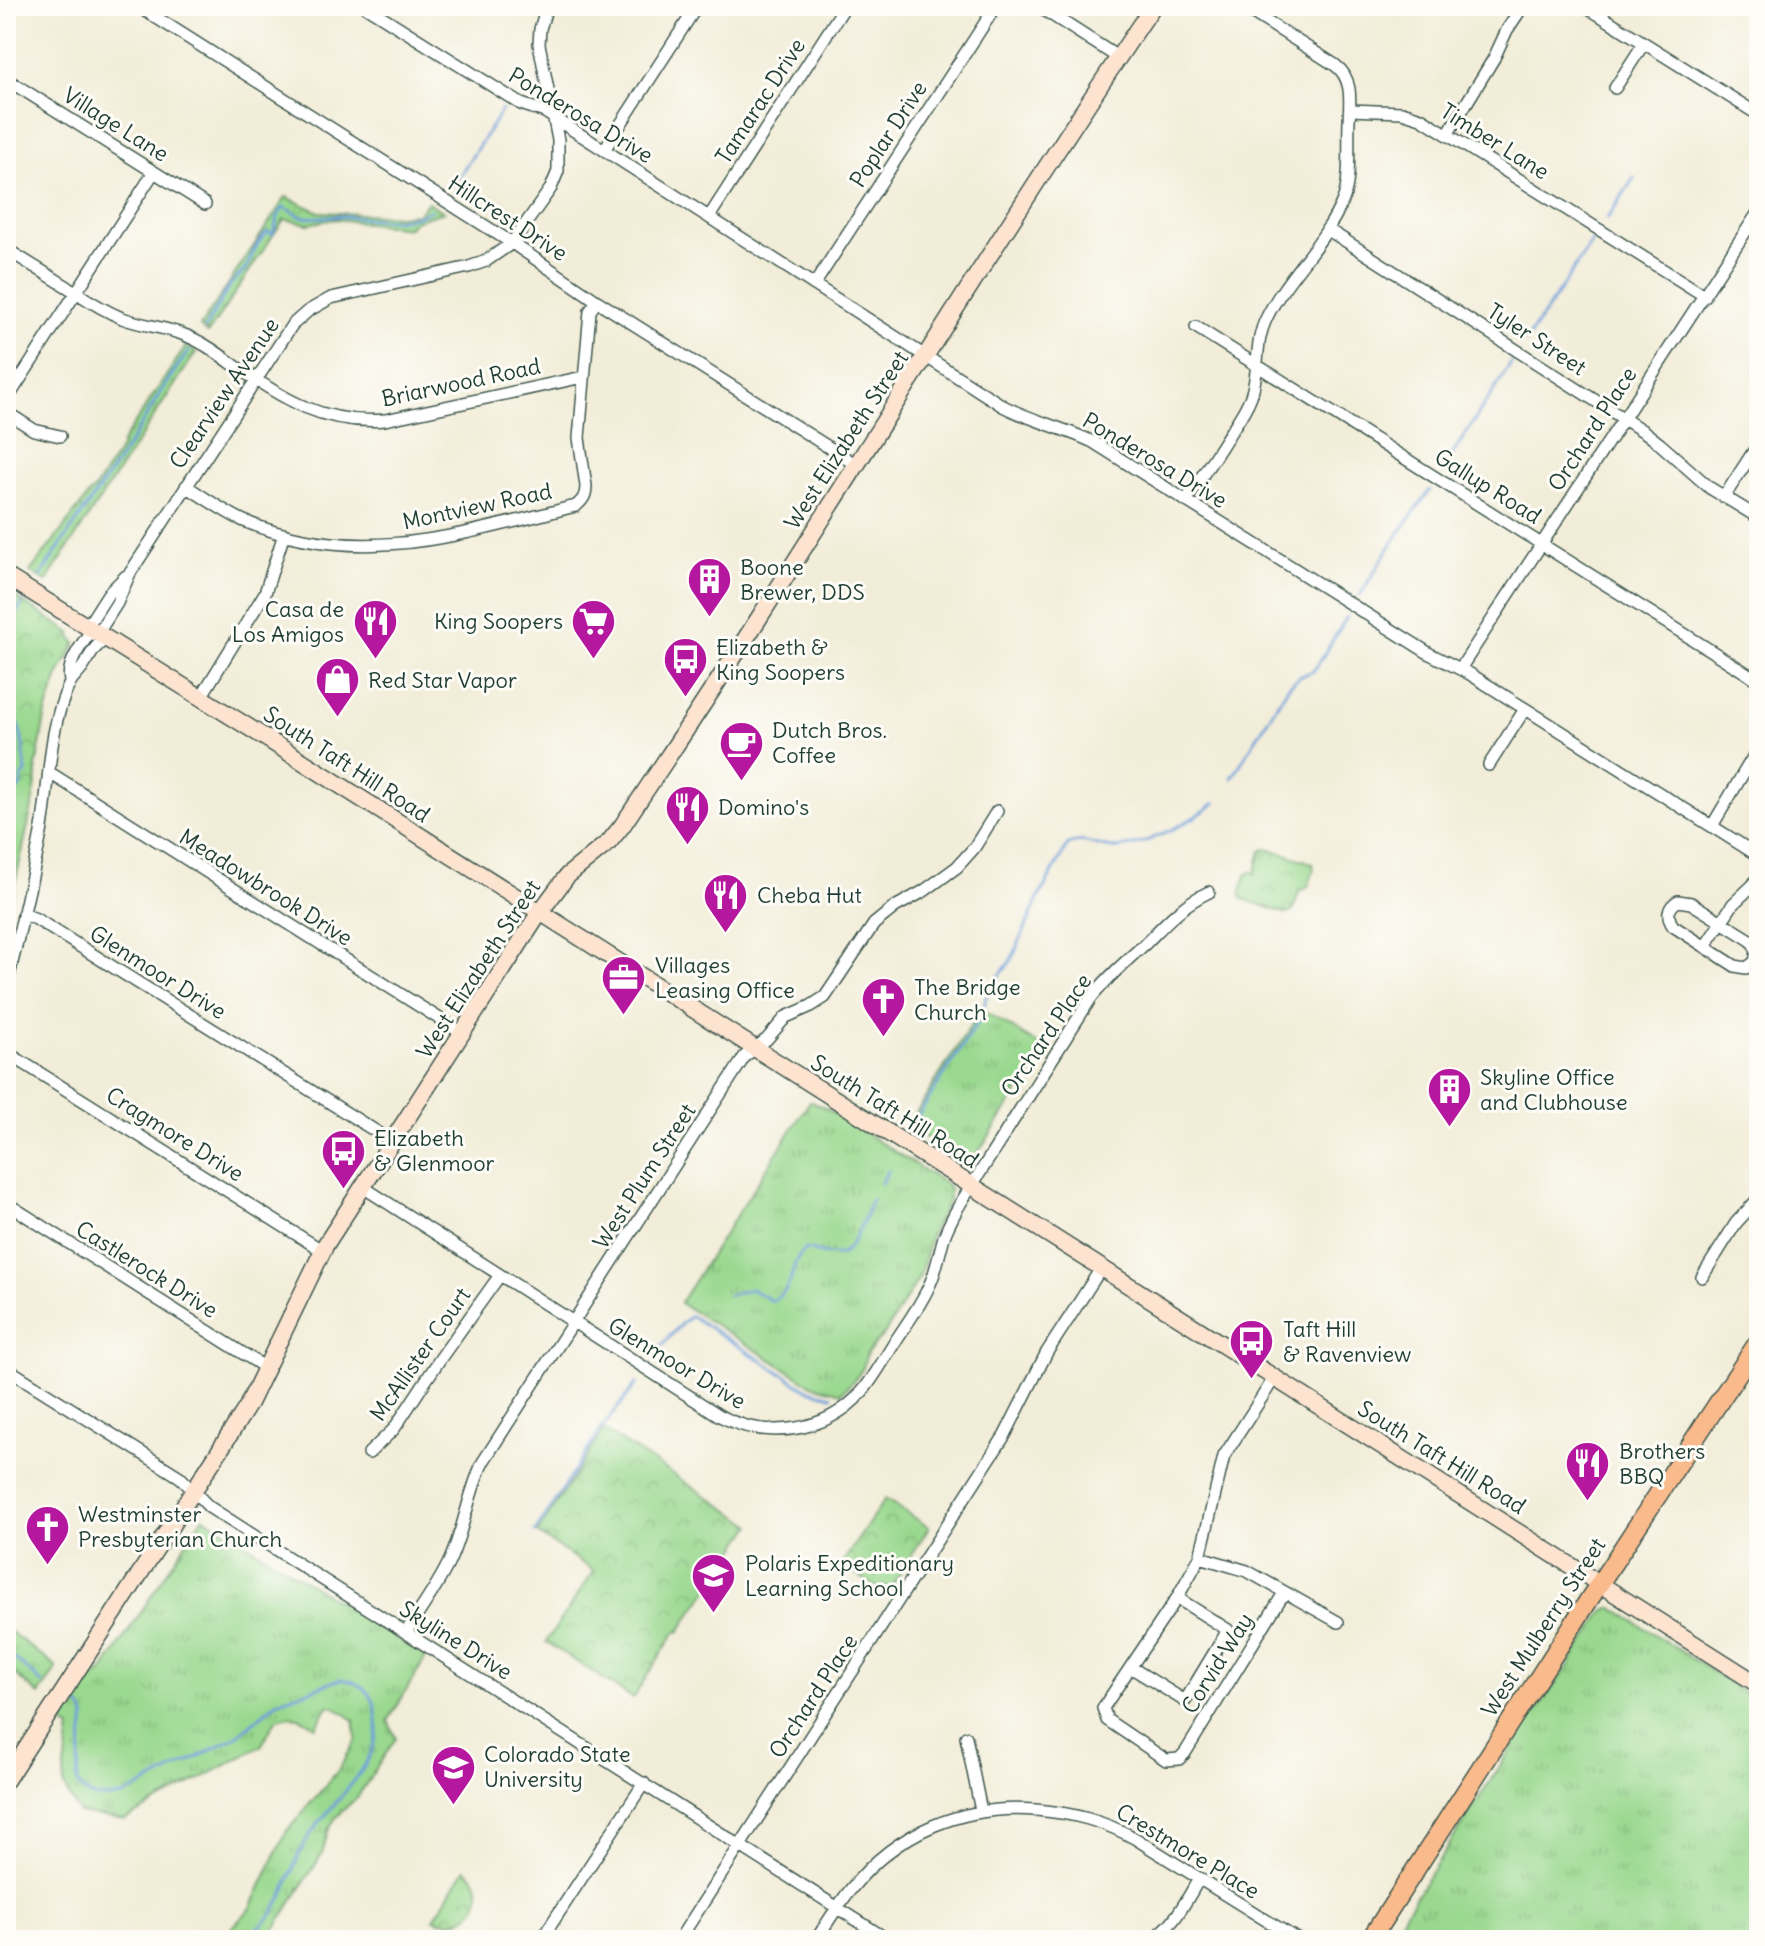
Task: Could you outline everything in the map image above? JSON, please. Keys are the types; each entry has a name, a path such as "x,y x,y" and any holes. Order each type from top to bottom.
{"main road":[{"name":"West Elizabeth Street","path":"6,1780 247,1407 323,1251 540,912 567,876 609,842 622,826 1153,6"},
{"name":"South Taft Hill Road","path":"6,576 1759,1685"},
{"name":"West Mulberry Street","path":"1370,1940 1759,1341"}],"street":[{"name":"Hillcrest Drive","path":"138,6 855,464"},
{"name":"Ponderosa Drive","path":"365,6 521,104 545,112 1003,406 1093,442 1759,856"},
{"name":"Clearview Avenue","path":"70,681 96,647 92,619 108,594 130,573 292,325 308,311 331,298 486,261 512,243 551,188 558,171 558,140 539,44 547,6"},
{"path":"604,150 697,6"},
{"name":"Tamarac Drive","path":"709,217 845,6"},
{"name":"Poplar Drive","path":"814,285 996,6"},
{"path":"1038,6 1119,58"},
{"path":"1186,501 1246,409 1253,391 1260,335 1267,317 1327,229 1343,201 1346,188 1350,110 1347,78 1342,70 1242,6"},
{"path":"1447,135 1523,6"},
{"path":"1585,6 1759,115"},
{"path":"1615,88 1644,43"},
{"name":"Village Lane","path":"6,79 205,204"},
{"name":"Timber Lane","path":"1350,110 1402,112 1421,118 1705,296"},
{"path":"6,401 154,172"},
{"name":"Orchard Place","path":"1460,669 1759,211"},
{"name":"Tyler Street","path":"1327,229 1623,418 1660,444 1710,488 1759,518"},
{"name":"Briarwood Road","path":"6,249 102,309 186,335 291,400 339,419 368,421 405,417 583,377"},
{"name":"Montview Road","path":"186,486 242,520 321,542 361,545 415,543 576,506 586,494 579,438 590,311 597,301"},
{"name":"Gallup Road","path":"1196,327 1759,681"},
{"path":"6,412 34,430 60,436"},
{"path":"1724,497 1759,443"},
{"path":"201,697 265,593 284,534"},
{"name":"Clearview Avenue","path":"6,989 42,828 52,744 70,681 68,672 75,657 96,632"},
{"path":"1489,765 1525,709"},
{"path":"1712,826 1759,747"},
{"name":"Meadowbrook Drive","path":"50,773 462,1033"},
{"name":"West Plum Street","path":"406,1632 449,1562 483,1462 745,1056 767,1039 786,1017 825,997 882,916 957,867 974,848 997,811"},
{"path":"1705,947 1733,904 1759,876"},
{"name":"Orchard Place","path":"972,1186 1102,985 1190,901 1209,892"},
{"path":"1686,901 1755,944 1755,962 1749,967 1738,968 1705,947 1673,926 1668,916 1675,903 1686,901"},
{"name":"Glenmoor Drive","path":"23,914 36,919 393,1142"},
{"name":"Cragmore Drive","path":"6,1052 323,1251"},
{"name":"Glenmoor Drive","path":"363,1187 729,1421 774,1430 800,1428 835,1414 869,1383 929,1286 950,1222 972,1186"},
{"path":"1702,1277 1736,1223 1759,1198"},
{"name":"Castlerock Drive","path":"6,1203 266,1368"},
{"name":"Orchard Place","path":"679,1940 1005,1435 1047,1352 1102,1267"},
{"name":"McAllister Court","path":"369,1453 394,1429 500,1275"},
{"name":"Skyline Drive","path":"6,1368 180,1477 211,1508 888,1940"},
{"path":"1177,1598 1228,1630 1185,1701 1132,1668 1200,1557 1224,1456 1275,1377"},
{"path":"1200,1557 1247,1571 1338,1622"},
{"name":"Corvid Way","path":"1132,1668 1103,1708 1107,1720 1166,1760 1179,1759 1284,1593"},
{"path":"966,1737 981,1811"},
{"path":"541,1940 644,1783"},
{"name":"Crestmore Place","path":"816,1940 837,1907 866,1873 902,1843 945,1820 981,1811 1026,1809 1087,1817 1118,1829 1298,1940"},
{"path":"1150,1940 1166,1929 1177,1916 1199,1879"},
{"path":"1070,1940 1082,1940"}],"green space":[{"path":"286,197 319,212 399,216 418,214 428,202 444,212 414,221 408,228 335,219 308,224 284,219 208,333 200,327"},
{"path":"186,346 196,352 46,582 30,572 94,490"},
{"path":"6,591 71,633 76,643 58,676 45,717 31,812 6,924"},
{"path":"1267,848 1312,863 1314,869 1308,887 1300,889 1293,911 1287,914 1243,899 1240,894 1246,875 1255,873 1261,851"},
{"path":"981,1009 1046,1049 974,1159 966,1164 908,1126"},
{"path":"810,1101 949,1188 949,1199 931,1234 920,1276 885,1333 867,1353 863,1368 841,1393 812,1385 680,1303"},
{"path":"604,1430 752,1525 679,1632 676,1631 633,1698 546,1642 594,1571 537,1533"},
{"path":"885,1499 929,1527 891,1588 881,1586 879,1589 841,1565"},
{"path":"204,1517 426,1657 388,1721 396,1738 358,1796 336,1817 328,1831 322,1854 268,1940 220,1940 251,1908 286,1832 337,1772 357,1739 354,1720 328,1706 316,1727 297,1717 276,1720 261,1746 125,1820 79,1813 63,1785 70,1728 62,1724 89,1683 102,1672"},
{"path":"1609,1608 1614,1608 1759,1702 1759,1940 1390,1940 1529,1721"},
{"path":"6,1628 57,1668 39,1695 6,1666"},
{"path":"465,1869 479,1888 475,1908 459,1920 447,1922 434,1919"}],"waterway":[{"path":"453,186 502,110"},
{"path":"1607,219 1634,178"},
{"path":"205,328 230,285 245,270 258,243 267,232 272,234 284,207 305,217 385,220 408,218 431,210"},
{"path":"1526,341 1593,240"},
{"path":"40,577 189,351"},
{"path":"1447,463 1512,362"},
{"path":"1360,595 1430,490"},
{"path":"6,619 16,613 22,604"},
{"path":"1232,778 1288,687 1299,677 1313,671 1347,617"},
{"path":"6,656 6,661"},
{"path":"6,681 22,739 26,772 14,795 12,824 6,844"},
{"path":"914,1122 982,1015 990,989 1012,959 1038,899 1068,844 1080,841 1117,848 1140,843 1168,832 1215,803"},
{"path":"881,1183 888,1171"},
{"path":"729,1295 751,1289 772,1301 781,1295 790,1282 796,1262 806,1249 839,1255 849,1247 872,1199"},
{"path":"654,1354 691,1316 808,1390 832,1396"},
{"path":"535,1532 602,1428 637,1383"},
{"path":"6,1651 42,1683"},
{"path":"77,1704 85,1718 77,1780 90,1796 109,1798 123,1796 236,1737 277,1702 341,1679 357,1684 369,1694 374,1703 377,1724 375,1743 367,1761 306,1841 272,1914 245,1940"}],"place":[{"name":"Boone Brewer, DDS","path":"709,619"},
{"name":"King Soopers","path":"594,660"},
{"name":"Casa de Los Amigos","path":"375,661"},
{"name":"Elizabeth & King Soopers","path":"685,699"},
{"name":"Red Star Vapor","path":"337,719"},
{"name":"Dutch Bros. Coffee","path":"741,782"},
{"name":"Domino's","path":"687,846"},
{"name":"Cheba Hut","path":"726,934"},
{"name":"Villages Leasing Office","path":"624,1017"},
{"name":"The Bridge Church","path":"883,1039"},
{"name":"Skyline Office and Clubhouse","path":"1449,1129"},
{"name":"Elizabeth & Glenmoor","path":"343,1190"},
{"name":"Taft Hill & Ravenview","path":"1252,1381"},
{"name":"Brothers BBQ","path":"1588,1503"},
{"name":"Westminster Presbyterian Church","path":"47,1566"},
{"name":"Polaris Expeditionary Learning School","path":"714,1615"},
{"name":"Colorado State University","path":"453,1806"}]}
